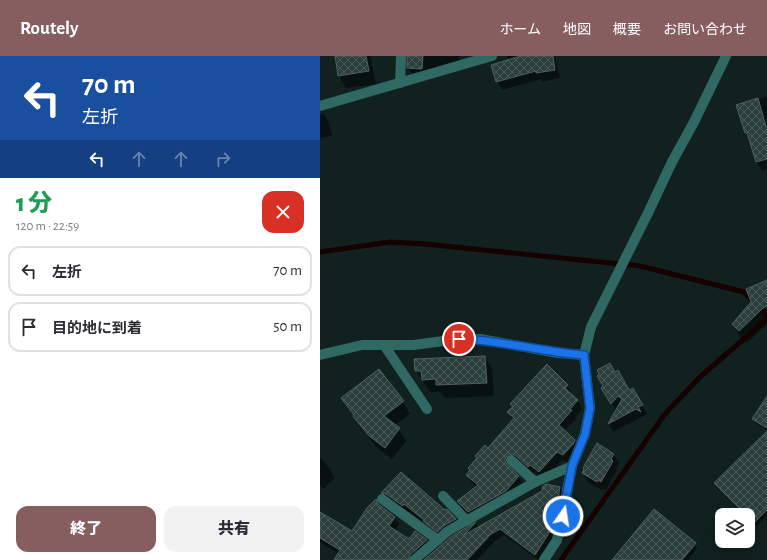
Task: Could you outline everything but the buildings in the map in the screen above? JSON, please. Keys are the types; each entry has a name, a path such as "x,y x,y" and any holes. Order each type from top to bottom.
{"street":[{"path":"400,82 401,56"},
{"path":"320,106 474,59 492,56"},
{"path":"544,560 557,540 572,466 585,434 590,408 584,355 591,327 726,56"},
{"path":"320,355 362,345 413,345 459,339 480,339 558,353 584,355"},
{"path":"384,345 427,409"},
{"path":"511,460 535,482"},
{"path":"414,560 448,531 535,482 572,466"},
{"path":"443,496 467,521"},
{"path":"382,499 438,540"}],"waterway":[{"path":"320,252 390,242 425,244 640,266 744,292 767,316"},
{"path":"561,560 665,414 701,376 767,319"}],"route":[{"path":"459,339 480,339 558,353 584,355 590,408 585,434 572,466 563,516"}]}
